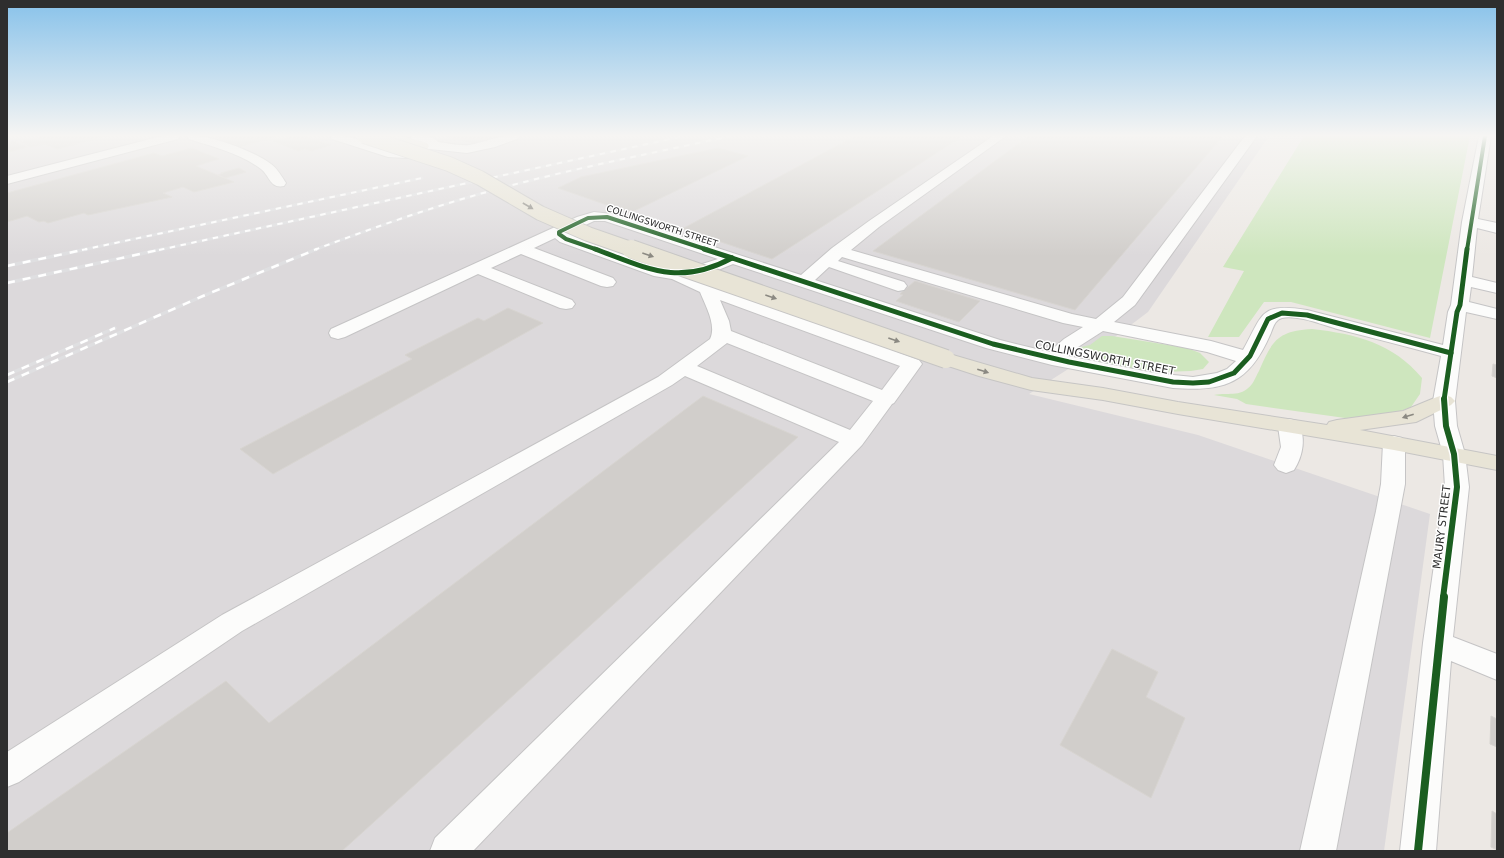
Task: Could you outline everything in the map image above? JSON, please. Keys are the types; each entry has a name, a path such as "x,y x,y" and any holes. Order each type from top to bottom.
{"main road":[{"name":"COLLINGSWORTH STREET","path":"476,176 540,213 588,234 952,354"},
{"name":"COLLINGSWORTH STREET","path":"499,176 565,212 593,224 761,280 952,354 986,372 1030,384 1103,394 1178,408 1394,442 1497,463"},
{"path":"1315,430 1408,417 1444,401"}],"street":[{"path":"7,180 21,176"},
{"path":"273,176 279,183"},
{"path":"804,282 832,256 944,176"},
{"path":"1052,359 1071,343 1100,325 1129,301 1221,176"},
{"name":"MAURY STREET","path":"1418,851 1438,642 1457,487 1454,454 1446,426 1444,401 1460,305 1470,222 1485,176"},
{"name":"COLLINGSWORTH STREET","path":"732,258 722,264 678,275 660,272 566,239 559,234 559,232 587,218 597,216 607,217 732,258 804,282 993,344 1052,359 1145,377 1193,383 1225,378 1241,367 1248,358 1268,319 1272,315 1284,313 1307,316 1451,353"},
{"path":"1470,222 1497,228"},
{"path":"338,333 549,234 559,232"},
{"path":"520,248 607,282"},
{"path":"832,256 898,286"},
{"path":"832,256 1069,319 1211,347 1248,358"},
{"path":"477,268 566,304"},
{"path":"448,851 854,440 887,399 912,364 707,289 678,275"},
{"path":"1463,280 1497,288"},
{"path":"7,771 232,623 665,381 684,368 718,342 722,334 720,321 707,289"},
{"path":"1460,305 1497,314"},
{"path":"722,334 887,399"},
{"path":"684,368 854,440"},
{"path":"1286,465 1292,447 1289,426"},
{"path":"1318,851 1388,511 1393,484 1394,442"},
{"path":"1438,642 1497,667"}],"shaded area":[{"path":"7,176 1241,176 1148,312 1095,352 1029,394 1198,435 1430,514 1384,851 7,851"}],"green space":[{"path":"1279,176 1462,176 1430,338 1291,302 1264,302 1239,337 1208,337 1244,271 1223,267"},
{"path":"1312,329 1358,337 1386,348 1411,366 1422,378 1420,394 1411,407 1396,413 1370,417 1345,418 1246,404 1237,399 1214,395 1235,394 1247,389 1259,371 1272,345 1277,340 1283,335 1291,332"},
{"path":"1102,336 1112,336 1187,348 1200,353 1209,362 1203,369 1162,372 1146,371 1092,360 1084,355 1081,347 1090,345"}],"building":[{"path":"69,176 220,176 234,182 194,192 183,187 163,193 172,197 88,215 84,213 48,223 44,221 39,222 27,216 7,222 7,193"},
{"path":"220,176 232,176 225,178"},
{"path":"707,176 630,213 558,188 581,177"},
{"path":"781,176 901,176 772,259 682,229"},
{"path":"975,176 1189,176 1075,310 873,251"},
{"path":"915,281 980,301 959,322 896,301 903,295 900,294"},
{"path":"508,308 543,323 273,474 240,449 412,359 405,355 478,318 484,321"},
{"path":"1493,364 1497,365 1497,378 1492,376"},
{"path":"703,396 798,437 342,851 7,851 7,833 226,681 269,723"},
{"path":"1112,649 1158,672 1146,697 1185,718 1151,798 1060,745"},
{"path":"1491,716 1497,719 1497,747 1490,744"},
{"path":"1492,811 1497,814 1497,850 1491,847"}],"railway":[{"path":"159,250 500,176"},
{"path":"314,250 356,234 440,206 483,193 551,176"},
{"path":"82,250 422,178"},
{"path":"7,266 87,249"},
{"path":"7,283 163,249"},
{"path":"7,382 203,296 317,249"},
{"path":"7,375 115,328"}],"cycle path":[{"path":"1418,851 1438,643 1457,487 1454,454 1446,426 1444,401 1457,312 1460,305 1470,222 1478,176"},
{"path":"732,258 725,262 716,266 707,269 687,273 668,274 566,239 559,234 559,232 588,218 600,216 607,217 993,344 1054,359 1163,381 1183,383 1214,381 1234,373 1250,356 1268,319 1282,313 1307,315 1451,353"}]}
